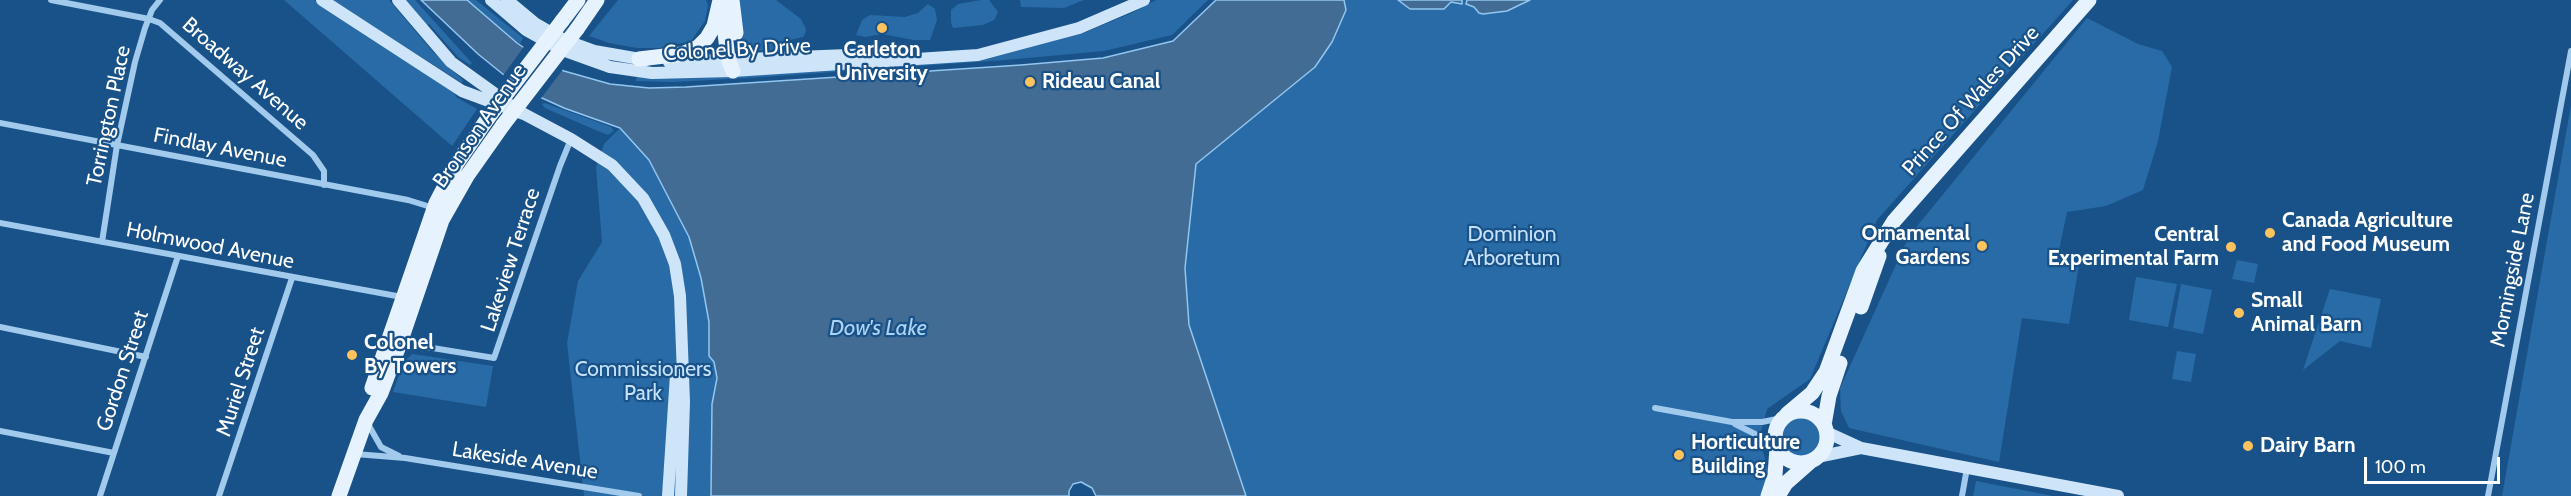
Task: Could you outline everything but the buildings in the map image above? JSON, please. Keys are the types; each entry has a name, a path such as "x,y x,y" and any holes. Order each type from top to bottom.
{"main road":[{"path":"322,0 462,91 524,114 572,139 612,165 643,198 664,235 675,264 680,296 684,402 681,496"},
{"path":"398,0 443,53 460,69 524,114"},
{"name":"Colonel By Drive","path":"491,0 517,23 540,39 586,60 652,73 733,63"},
{"name":"Colonel By Drive","path":"507,0 536,24 564,40 594,51 666,62 733,63 978,55 1079,28 1144,0"},
{"name":"Bronson Avenue","path":"339,496 366,420 381,393 434,208 457,163 488,118 578,0"},
{"name":"Bronson Avenue","path":"408,298 446,212 467,176 597,0"},
{"path":"720,0 733,63"},
{"path":"639,59 682,54 698,47 714,26 720,0"},
{"path":"732,0 733,63"},
{"name":"Prince Of Wales Drive","path":"1784,416 1812,393 1826,372 1863,271 1907,205 2089,0"},
{"name":"Prince Of Wales Drive","path":"1825,429 1832,385 1887,234"},
{"path":"668,496 674,395 681,338"},
{"path":"1768,496 1775,475 1775,429 1784,416 1798,410 1811,413 1825,429 1862,448 2118,496"},
{"path":"1778,496 1786,483 1814,459 1825,446 1825,429"},
{"path":"1776,446 1788,460 1803,463 1862,448"}],"street":[{"name":"Broadway Avenue","path":"51,0 160,23 313,154 324,171 324,185"},
{"name":"Torrington Place","path":"102,242 117,145 135,62 149,19 160,0"},
{"name":"Morningside Lane","path":"2488,496 2571,51"},
{"name":"Findlay Avenue","path":"0,123 434,208"},
{"name":"Lakeview Terrace","path":"395,341 494,358 560,164 572,139"},
{"name":"Holmwood Avenue","path":"0,223 408,298"},
{"name":"Gordon Street","path":"100,496 178,256"},
{"name":"Muriel Street","path":"219,496 292,278"},
{"path":"0,327 146,357"},
{"path":"1654,408 1732,422 1762,422 1784,416"},
{"name":"Lakeside Avenue","path":"366,420 381,447 405,458"},
{"path":"1732,422 1776,446"},
{"path":"0,430 114,453"},
{"name":"Lakeside Avenue","path":"354,454 405,458 639,496"},
{"path":"1962,496 1967,468"}],"green space":[{"path":"284,0 314,0 477,109 452,146"},
{"path":"332,0 389,0 434,53 463,80 462,83"},
{"path":"402,0 415,0 472,63 470,65 458,57 429,24 425,26"},
{"path":"467,0 476,0 523,38 520,44 490,22"},
{"path":"618,0 706,0 708,5 705,21 691,41 660,48 637,48 609,43 589,36"},
{"path":"736,0 776,0 801,19 806,29 805,34 803,37 781,42 774,40 778,51 750,50 741,37"},
{"path":"989,0 998,12 994,20 983,25 953,28 951,10 958,4"},
{"path":"1020,0 1084,0 1064,8 1021,7"},
{"path":"1156,0 1208,0 1172,35 1104,51 749,78 673,82 636,81 637,75 1001,55 1086,32"},
{"name":"Dominion Arboretum","path":"1344,0 2073,0 1877,220 1810,379 1767,409 1759,439 1770,475 1762,496 1246,496 1189,325 1185,268 1196,164 1315,67 1346,10"},
{"path":"928,4 935,9 937,20 930,40 914,40 882,34 865,37 856,35 862,20 870,15 905,17 918,13"},
{"name":"Ornamental Gardens","path":"2087,18 2138,44 2162,51 2172,67 2158,141 2143,190 2106,206 2067,212 2058,255 2079,265 2069,324 2022,318 1999,462 1849,428 1841,411 1840,388 1909,236"},
{"path":"545,103 611,127 614,131 608,135 593,129 545,108 542,104"},
{"path":"2571,105 2571,496 2502,496"},
{"name":"Commissioners Park","path":"620,128 649,160 671,199 689,237 701,278 709,322 709,355 714,362 717,378 712,404 711,496 584,496 567,343 578,281 602,242 596,167 604,144"},
{"path":"2237,260 2258,264 2254,283 2232,279"},
{"path":"2136,277 2177,284 2168,327 2129,320"},
{"path":"2181,284 2212,290 2203,334 2173,328"},
{"path":"2330,289 2381,299 2371,348 2340,341 2303,370"},
{"path":"2177,351 2196,354 2191,382 2172,379"},
{"path":"412,354 493,366 486,407 393,392 403,363"},
{"path":"1801,416 1809,417 1815,422 1820,428 1820,444 1815,450 1809,455 1801,456 1793,455 1787,450 1782,444 1781,436 1782,428 1787,422 1793,417"},
{"path":"1976,481 2053,496 1973,496"}],"water":[{"name":"Dow's Lake","path":"421,0 467,0 517,43 542,60 564,71 610,84 649,88 1103,58 1173,41 1216,0 1344,0 1346,10 1332,42 1315,67 1196,164 1185,268 1189,325 1246,496 1096,496 1092,488 1081,482 1073,484 1069,496 711,496 712,404 717,378 714,362 709,356 709,322 701,278 689,237 649,160 620,128 564,108 520,88 478,54"},
{"path":"1398,0 1462,0 1462,4 1451,2 1444,9 1410,9"},
{"path":"1467,0 1530,0 1507,11 1483,14 1466,4"}],"pier":[{"path":"525,45 564,68 539,101 518,90 502,77"}],"place":[{"name":"Carleton University","path":"882,28"},
{"name":"Rideau Canal","path":"1030,82"},
{"name":"Canada Agriculture and Food Museum","path":"2270,233"},
{"name":"Ornamental Gardens","path":"1982,246"},
{"name":"Central Experimental Farm","path":"2231,247"},
{"name":"Small Animal Barn","path":"2239,313"},
{"name":"Colonel By Towers","path":"352,355"},
{"name":"Dairy Barn","path":"2248,446"},
{"name":"Horticulture Building","path":"1679,455"}]}
